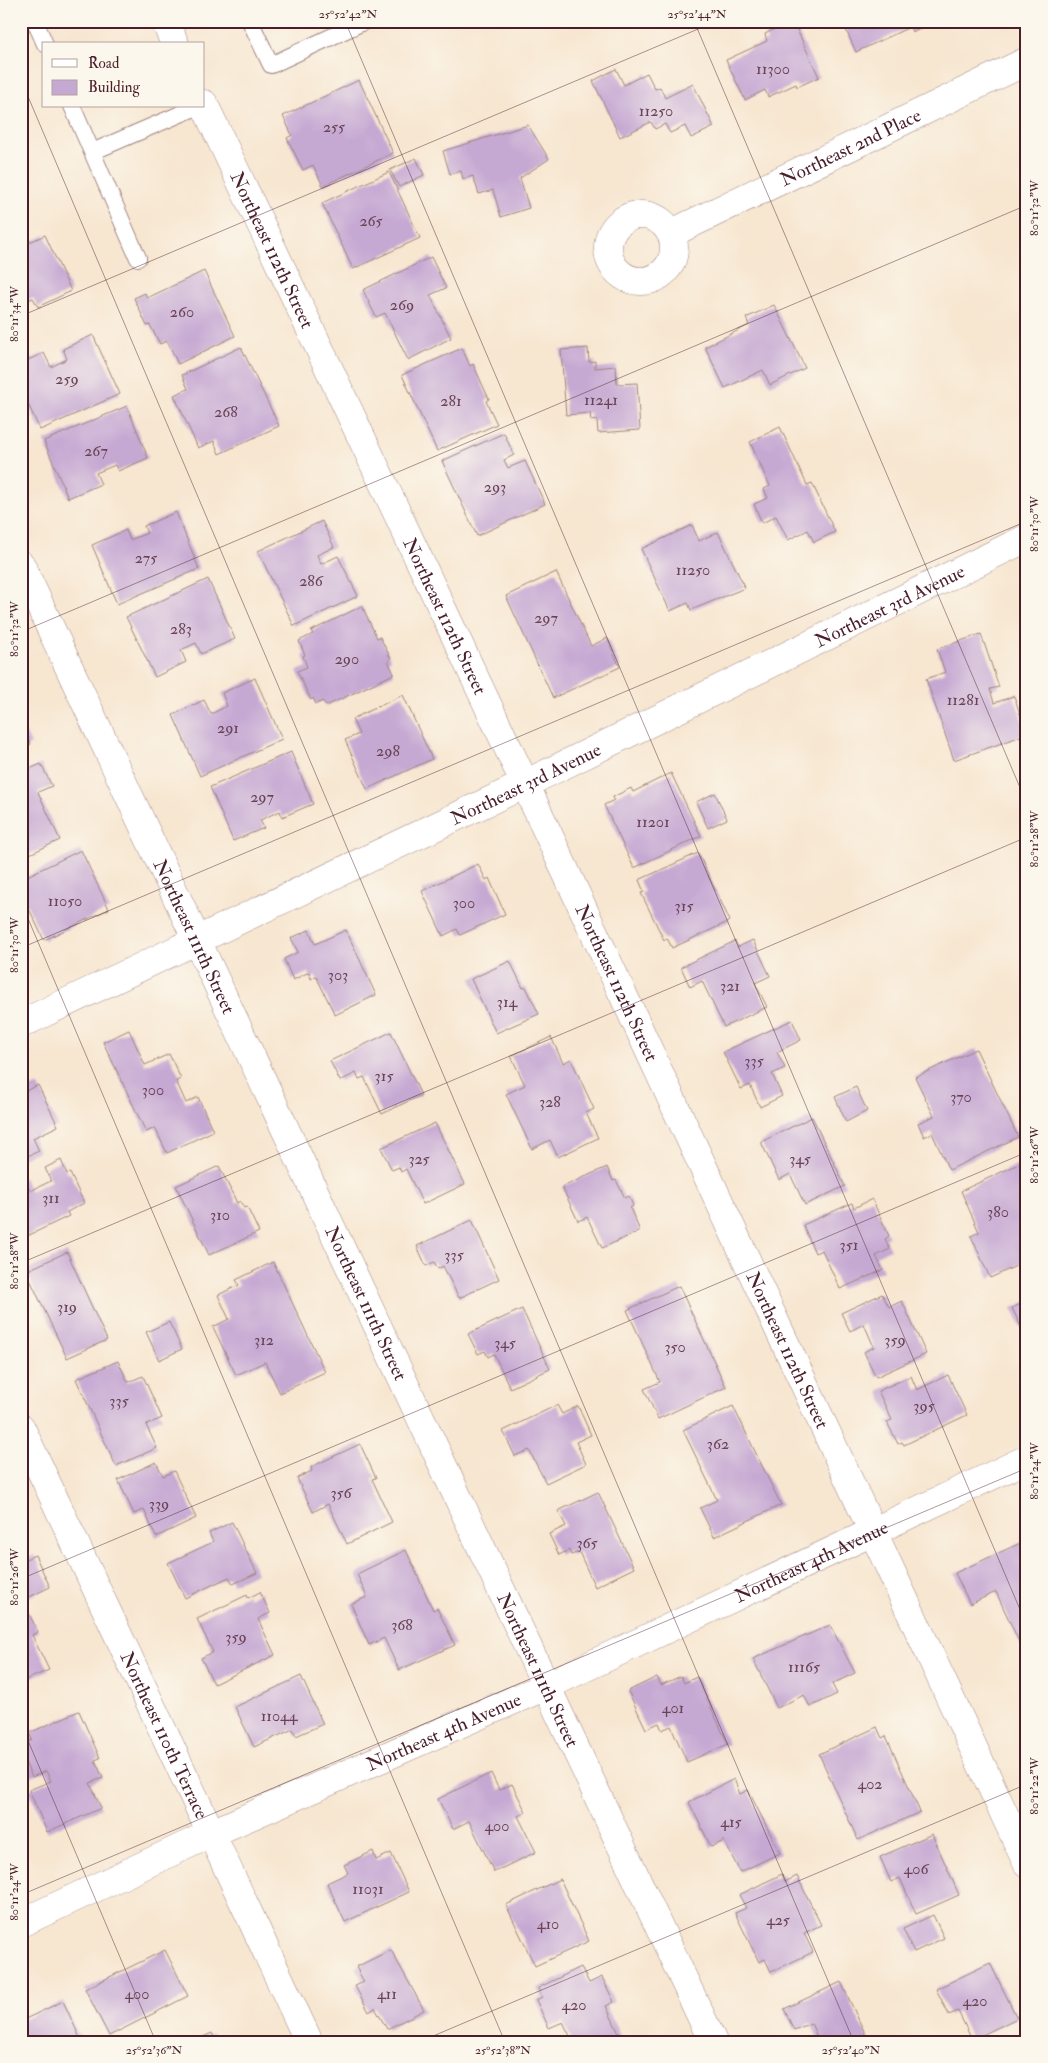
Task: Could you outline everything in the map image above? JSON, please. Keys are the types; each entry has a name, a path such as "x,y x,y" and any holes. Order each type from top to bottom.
{"street":[{"path":"165,21 174,42"},
{"name":"Northeast 2nd Place","path":"672,233 1027,61"},
{"name":"Northeast 112th Street","path":"205,106 524,784 1027,1863"},
{"name":"Northeast 3rd Avenue","path":"21,1024 197,938 524,784 1027,538"},
{"name":"Northeast 111th Street","path":"21,565 713,2042"},
{"name":"Northeast 110th Terrace","path":"21,1428 310,2042"},
{"name":"Northeast 4th Avenue","path":"21,1923 212,1833 546,1686 1027,1459"}],"lane":[{"path":"35,21 44,42"},
{"path":"250,21 271,65 364,21"},
{"path":"73,108 138,258"},
{"path":"92,152 194,108"}],"building":[{"path":"793,21 819,77 797,87 796,84 768,97 765,90 745,100 726,60 767,41 765,34"},
{"path":"842,21 935,21 912,32 910,27 856,52"},
{"path":"616,69 624,85 647,73 655,89 660,87 665,98 693,84 714,127 691,138 685,126 670,133 665,124 655,129 651,122 620,137 593,81"},
{"path":"359,80 393,153 323,186 313,165 303,170 287,138 292,135 283,116"},
{"path":"528,125 549,159 520,178 529,208 501,217 493,190 479,194 473,176 463,179 461,171 450,174 443,151"},
{"path":"416,158 424,175 399,187 390,170"},
{"path":"389,172 420,238 353,269 322,203"},
{"path":"45,235 71,291 38,307 33,298 21,303 21,246"},
{"path":"431,257 446,288 430,295 451,338 408,360 385,313 376,317 363,290"},
{"path":"204,271 235,336 178,364 167,341 160,344 150,325 147,326 134,298 145,293 147,298"},
{"path":"774,305 805,368 770,385 763,370 725,388 705,347 749,325 746,318"},
{"path":"93,335 120,394 40,430 21,389 21,363 44,353 51,367 67,359 63,349"},
{"path":"241,347 279,426 219,454 214,441 198,448 174,395 188,389 182,375"},
{"path":"462,348 470,366 473,364 489,399 486,401 497,424 437,451 402,375"},
{"path":"588,348 589,362 595,361 595,368 616,366 617,384 637,383 640,430 598,433 597,420 591,421 590,413 566,415 561,350"},
{"path":"127,406 148,458 118,471 115,465 96,473 101,484 68,498 44,441"},
{"path":"780,427 807,485 812,483 835,532 814,542 808,530 788,540 776,516 762,523 754,504 768,498 764,489 770,486 750,442"},
{"path":"504,433 514,455 504,460 508,468 525,461 545,504 477,536 442,461"},
{"path":"176,512 199,569 117,604 92,545 126,530 130,540 147,533 144,526"},
{"path":"322,521 334,547 317,555 321,564 338,556 358,596 294,626 258,551"},
{"path":"692,525 699,541 718,532 745,588 691,610 688,603 670,611 641,549"},
{"path":"556,572 591,646 607,638 620,667 553,698 506,596"},
{"path":"208,579 235,639 201,654 196,643 181,650 186,662 155,677 126,617"},
{"path":"362,606 377,638 380,637 391,659 388,661 394,674 326,706 323,701 316,704 313,698 311,700 297,671 307,667 303,656 305,655 299,641 313,634 311,631"},
{"path":"981,634 999,687 990,689 994,703 1014,696 1027,734 954,760 926,679 945,672 937,649"},
{"path":"255,678 282,739 200,776 173,715 204,700 211,714 227,706 222,693"},
{"path":"403,695 432,759 367,789 345,740 359,734 352,719"},
{"path":"21,724 31,744 21,749"},
{"path":"291,752 313,804 282,817 280,811 260,820 264,828 233,841 210,787"},
{"path":"41,764 52,786 38,792 60,840 21,858 21,773"},
{"path":"671,773 701,836 634,868 604,805 614,800 613,797 631,788 633,792"},
{"path":"715,793 727,819 708,828 696,802"},
{"path":"81,850 109,909 44,940 21,892 21,879"},
{"path":"698,853 730,921 672,948 667,938 664,940 641,893 644,892 639,880"},
{"path":"478,864 486,880 489,878 505,914 460,935 457,929 443,936 422,891"},
{"path":"309,930 315,944 346,930 376,995 335,1015 316,976 311,979 309,972 293,980 284,959 298,952 291,938"},
{"path":"753,940 770,976 755,983 767,1007 724,1027 702,981 690,987 681,967 735,941 738,947"},
{"path":"510,961 523,988 526,987 539,1014 496,1033 471,979"},
{"path":"792,1020 801,1040 777,1052 785,1068 772,1074 782,1096 760,1107 750,1085 741,1089 723,1052"},
{"path":"129,1030 145,1065 169,1054 181,1079 176,1081 186,1103 198,1097 213,1131 167,1153 155,1128 146,1132 103,1042"},
{"path":"391,1032 421,1095 382,1114 364,1077 359,1079 356,1073 340,1081 330,1061"},
{"path":"551,1037 563,1063 571,1059 594,1109 586,1113 598,1138 558,1157 550,1140 532,1149 506,1094 525,1085 511,1056"},
{"path":"976,1049 1018,1137 949,1170 932,1133 924,1137 918,1123 934,1116 915,1077"},
{"path":"38,1085 58,1126 33,1138 39,1151 21,1159 21,1093"},
{"path":"856,1087 867,1111 846,1122 835,1097"},
{"path":"812,1117 845,1186 805,1205 790,1174 779,1180 761,1142"},
{"path":"435,1123 465,1184 423,1204 406,1169 401,1172 399,1167 392,1170 381,1148"},
{"path":"61,1160 67,1174 70,1173 84,1203 67,1212 69,1216 21,1239 21,1179 24,1178 30,1191 51,1181 45,1168"},
{"path":"1027,1160 1027,1261 990,1278 971,1236 979,1232 961,1191"},
{"path":"219,1166 237,1203 240,1201 244,1208 247,1207 259,1232 209,1255 176,1186"},
{"path":"607,1167 613,1181 616,1180 625,1198 629,1196 633,1206 630,1208 640,1231 602,1248 587,1217 578,1221 562,1187"},
{"path":"872,1199 889,1236 885,1239 890,1249 876,1256 883,1270 840,1289 822,1250 815,1253 803,1225 852,1203 854,1208"},
{"path":"472,1220 499,1279 459,1298 443,1266 438,1269 434,1262 426,1266 417,1246"},
{"path":"67,1252 107,1340 67,1358 26,1271"},
{"path":"273,1262 325,1372 280,1393 265,1362 236,1375 213,1327 229,1319 218,1295 239,1285 236,1280"},
{"path":"679,1286 726,1387 658,1419 644,1389 660,1382 627,1310"},
{"path":"882,1294 889,1307 902,1301 926,1354 876,1377 864,1352 874,1347 864,1324 850,1331 841,1313"},
{"path":"1027,1301 1027,1339 1012,1308"},
{"path":"522,1309 550,1369 510,1388 494,1354 488,1357 485,1351 478,1354 468,1334"},
{"path":"169,1322 182,1349 159,1360 146,1332"},
{"path":"118,1361 128,1382 143,1376 162,1418 146,1425 157,1448 116,1466 76,1379"},
{"path":"948,1375 967,1415 904,1445 902,1442 898,1444 887,1422 892,1420 878,1391 911,1376 917,1390"},
{"path":"557,1405 562,1414 578,1406 591,1435 576,1442 586,1464 546,1483 529,1450 515,1456 503,1431"},
{"path":"733,1406 781,1505 714,1537 700,1508 717,1500 683,1430"},
{"path":"360,1444 376,1478 372,1479 392,1522 347,1544 328,1504 313,1512 297,1478 312,1471 311,1467"},
{"path":"156,1462 163,1476 174,1471 196,1518 156,1537 144,1510 134,1514 118,1480"},
{"path":"598,1492 634,1568 595,1587 579,1552 571,1555 569,1550 559,1555 549,1534 566,1526 558,1511"},
{"path":"232,1522 257,1573 233,1584 229,1577 185,1598 168,1563 213,1542 209,1533"},
{"path":"1027,1540 1027,1643 1021,1646 996,1592 970,1604 955,1573"},
{"path":"406,1550 433,1610 437,1608 455,1645 399,1670 384,1638 369,1645 351,1604 367,1597 357,1574"},
{"path":"35,1555 50,1587 21,1601 21,1561"},
{"path":"260,1592 270,1613 258,1619 275,1655 214,1684 201,1658 213,1652 197,1619 247,1595 248,1598"},
{"path":"28,1612 38,1632 32,1635 49,1670 21,1682 21,1615"},
{"path":"830,1625 855,1673 832,1684 837,1694 810,1707 804,1695 777,1708 753,1659"},
{"path":"301,1676 323,1724 296,1736 293,1729 254,1747 235,1707"},
{"path":"681,1676 684,1683 697,1677 728,1744 687,1762 671,1726 662,1730 659,1723 646,1729 628,1691 657,1677 661,1685"},
{"path":"79,1711 100,1758 95,1760 103,1778 90,1783 101,1808 47,1832 29,1790 51,1781 46,1771 32,1777 21,1754 21,1745 32,1740 29,1733"},
{"path":"877,1727 882,1738 886,1736 920,1812 858,1840 819,1754"},
{"path":"491,1773 499,1790 512,1784 526,1812 518,1816 536,1852 494,1872 469,1821 453,1829 438,1799"},
{"path":"734,1779 740,1794 748,1790 780,1853 740,1872 724,1841 711,1847 689,1802"},
{"path":"932,1834 959,1895 916,1914 900,1878 891,1882 880,1857"},
{"path":"373,1851 376,1860 391,1853 409,1892 345,1922 327,1883 348,1873 344,1865"},
{"path":"782,1874 785,1882 797,1876 821,1925 804,1933 813,1952 771,1972 765,1959 759,1962 735,1913 746,1908 739,1895"},
{"path":"560,1879 589,1941 535,1966 506,1905"},
{"path":"933,1915 944,1938 914,1952 903,1929"},
{"path":"165,1950 188,1996 109,2036 85,1989"},
{"path":"391,1950 424,2010 387,2029 375,2008 369,2012 355,1986 364,1982 356,1967"},
{"path":"990,1963 1017,2018 972,2040 958,2011 949,2015 936,1989"},
{"path":"581,1967 589,1983 602,1977 614,2002 606,2006 623,2042 573,2042 563,2022 549,2028 536,2000 542,1997 538,1988"},
{"path":"841,1982 869,2042 819,2042 811,2023 794,2030 784,2009"},
{"path":"63,2001 80,2038 73,2042 21,2042 21,2021"},
{"path":"212,2033 216,2042 192,2042"}]}
